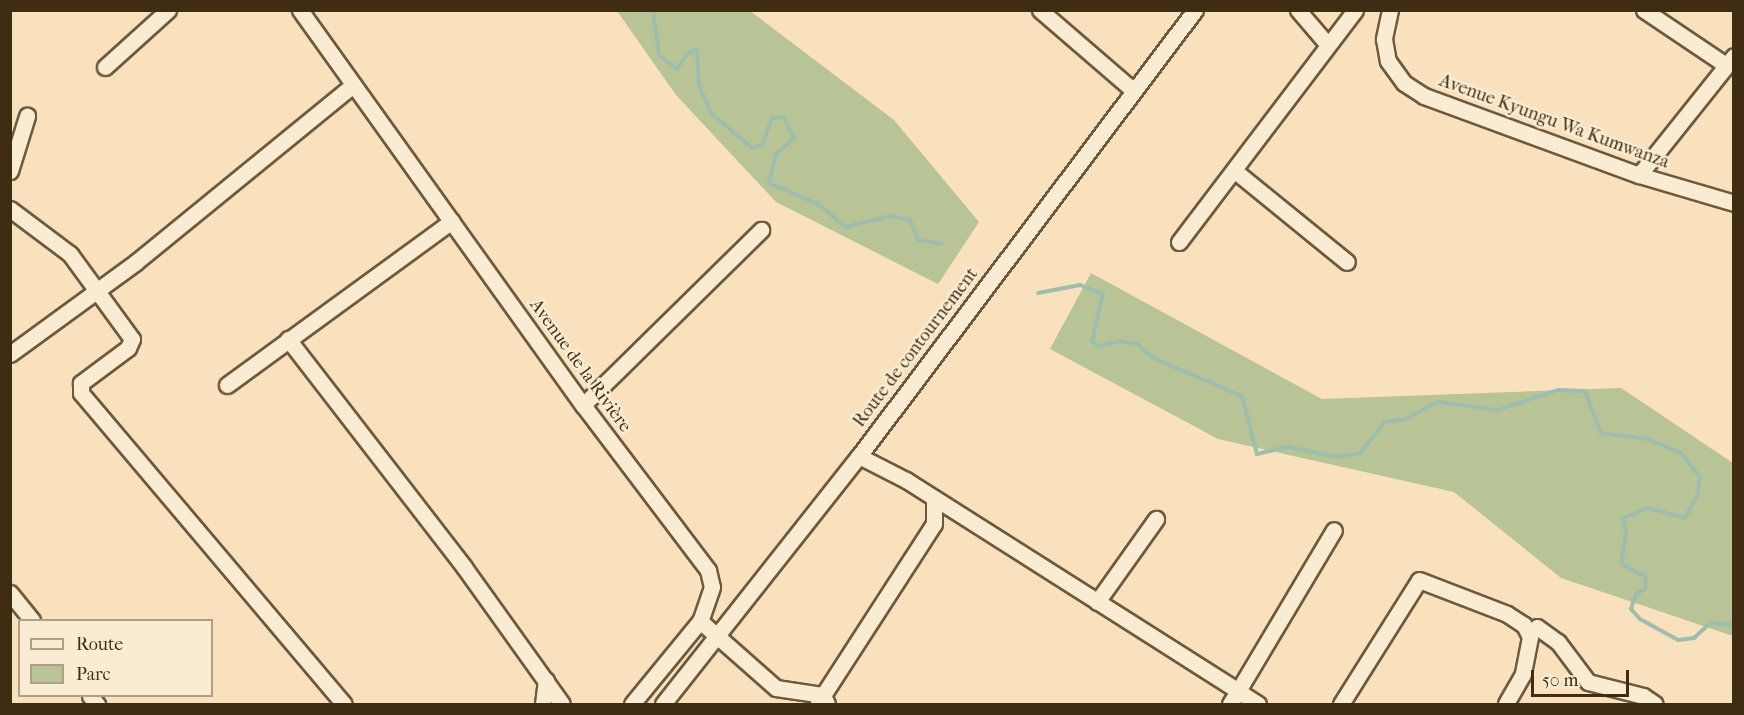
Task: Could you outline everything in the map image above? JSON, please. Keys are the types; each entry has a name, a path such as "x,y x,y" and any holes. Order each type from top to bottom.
{"street":[{"path":"105,67 168,10"},
{"name":"Avenue de la Rivière","path":"300,10 352,86 452,221 583,405 708,570 712,587 700,621 632,705"},
{"path":"1040,10 1134,91"},
{"name":"Route de contournement","path":"663,705 859,456 1195,10"},
{"path":"1298,10 1327,44"},
{"path":"1179,242 1355,10"},
{"name":"Avenue Kyungu Wa Kumwanza","path":"1390,10 1384,39 1388,61 1404,82 1424,96 1639,175 1734,203"},
{"path":"1639,175 1730,61 1644,10"},
{"path":"10,354 98,291 352,86"},
{"path":"10,171 27,116"},
{"path":"1235,171 1347,262"},
{"path":"10,209 70,254 98,291 132,343 81,383 81,393 344,705"},
{"path":"227,385 452,221"},
{"path":"583,405 761,230"},
{"path":"288,339 546,680 562,705"},
{"path":"859,456 934,498 1097,602 1234,698 1258,705"},
{"path":"700,621 717,639 776,688 822,702 934,524 934,498"},
{"path":"1097,602 1156,519"},
{"path":"1234,698 1335,530"},
{"path":"1341,705 1419,580 1507,614 1524,625 1530,637 1523,674 1506,705"},
{"path":"10,593 30,619"},
{"path":"1537,627 1558,642 1588,682 1643,696 1655,705"},
{"path":"543,705 546,680"}],"green space":[{"path":"617,11 750,11 894,120 979,222 938,284 776,202 676,95"},
{"path":"1091,273 1322,399 1621,388 1733,463 1733,636 1561,578 1454,492 1218,439 1050,349"}],"waterway":[{"path":"653,10 659,55 677,69 687,54 697,49 699,85 711,113 752,148 762,145 772,118 784,117 794,138 776,154 769,183 818,204 845,227 890,216 910,220 918,240 942,244"},
{"path":"1038,293 1080,285 1103,294 1092,341 1099,346 1120,341 1137,344 1153,358 1242,396 1257,454 1288,447 1337,457 1360,453 1385,422 1406,419 1438,402 1498,410 1558,390 1585,391 1601,433 1648,439 1681,453 1700,477 1697,496 1685,518 1648,508 1623,518 1626,534 1621,564 1646,577 1645,589 1636,594 1631,609 1640,619 1678,640 1694,638 1710,623 1734,625"}]}
